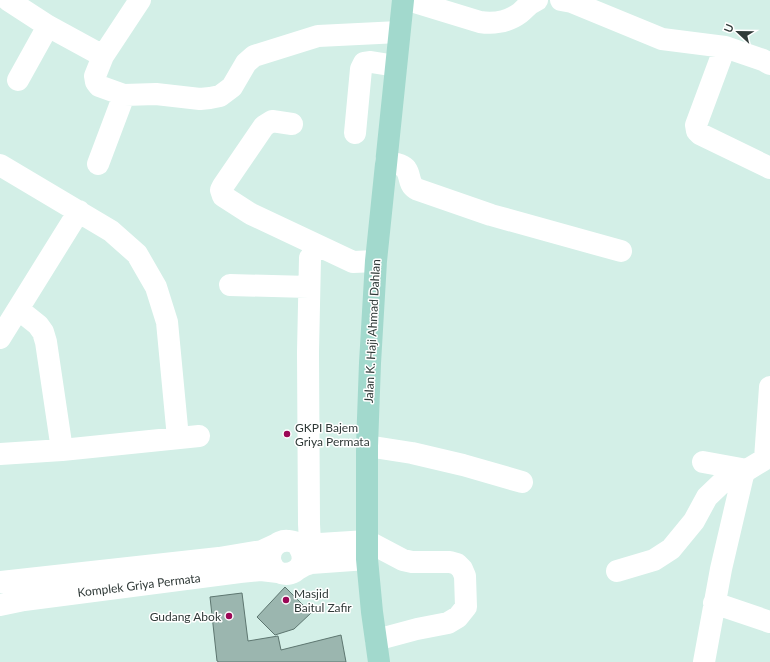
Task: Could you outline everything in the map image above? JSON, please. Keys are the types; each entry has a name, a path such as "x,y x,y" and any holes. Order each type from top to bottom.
{"main road":[{"name":"Jalan K. Haji Ahmad Dahlan","path":"379,662 364,550 370,363 376,262 403,0"}],"street":[{"path":"8,0 48,26 103,56"},
{"path":"140,0 103,56 95,76 96,82 99,86 124,95 156,94 200,98 220,96 232,86 246,63 254,56 318,36 399,32"},
{"path":"408,0 491,24 505,21 519,14 530,3 538,0"},
{"path":"561,0 572,2 662,39 726,47 763,60 770,64"},
{"path":"18,80 48,26"},
{"path":"726,47 696,125 697,131 700,134 770,168"},
{"path":"355,133 361,69 364,63 371,62 396,66"},
{"path":"98,164 124,95"},
{"path":"292,124 272,121 264,126 223,186 221,190 223,196 251,214 353,262 376,262"},
{"path":"386,161 403,166 406,169 410,184 416,189 491,215 621,251"},
{"path":"0,165 111,231 137,254 156,287 167,322 188,437 62,450 0,454"},
{"path":"0,338 78,211"},
{"path":"303,555 310,258"},
{"path":"230,286 309,287"},
{"path":"18,309 38,325 43,332 46,342 62,450"},
{"path":"704,662 721,569 756,465 770,387"},
{"path":"367,446 412,453 463,465 522,482"},
{"path":"704,462 756,465"},
{"path":"617,571 654,560 671,549 694,521 707,497 730,475 756,465"},
{"path":"364,550 412,562 450,562 457,564 462,569 465,576 466,607 458,617 448,623 417,628 376,640"},
{"name":"Komplek Griya Permata","path":"0,605 23,590 262,551 303,555 364,550"},
{"name":"Komplek Griya Permata","path":"0,582 23,590"},
{"path":"714,603 770,622"}],"building":[{"name":"Masjid Baitul Zafir","path":"285,587 311,613 294,629 275,635 257,617"},
{"name":"Gudang Abok","path":"242,593 248,641 278,636 281,650 341,635 346,662 217,661 210,597"}],"place":[{"name":"GKPI Bajem Griya Permata","path":"287,434"},
{"name":"Masjid Baitul Zafir","path":"286,600"},
{"name":"Gudang Abok","path":"229,616"}]}
